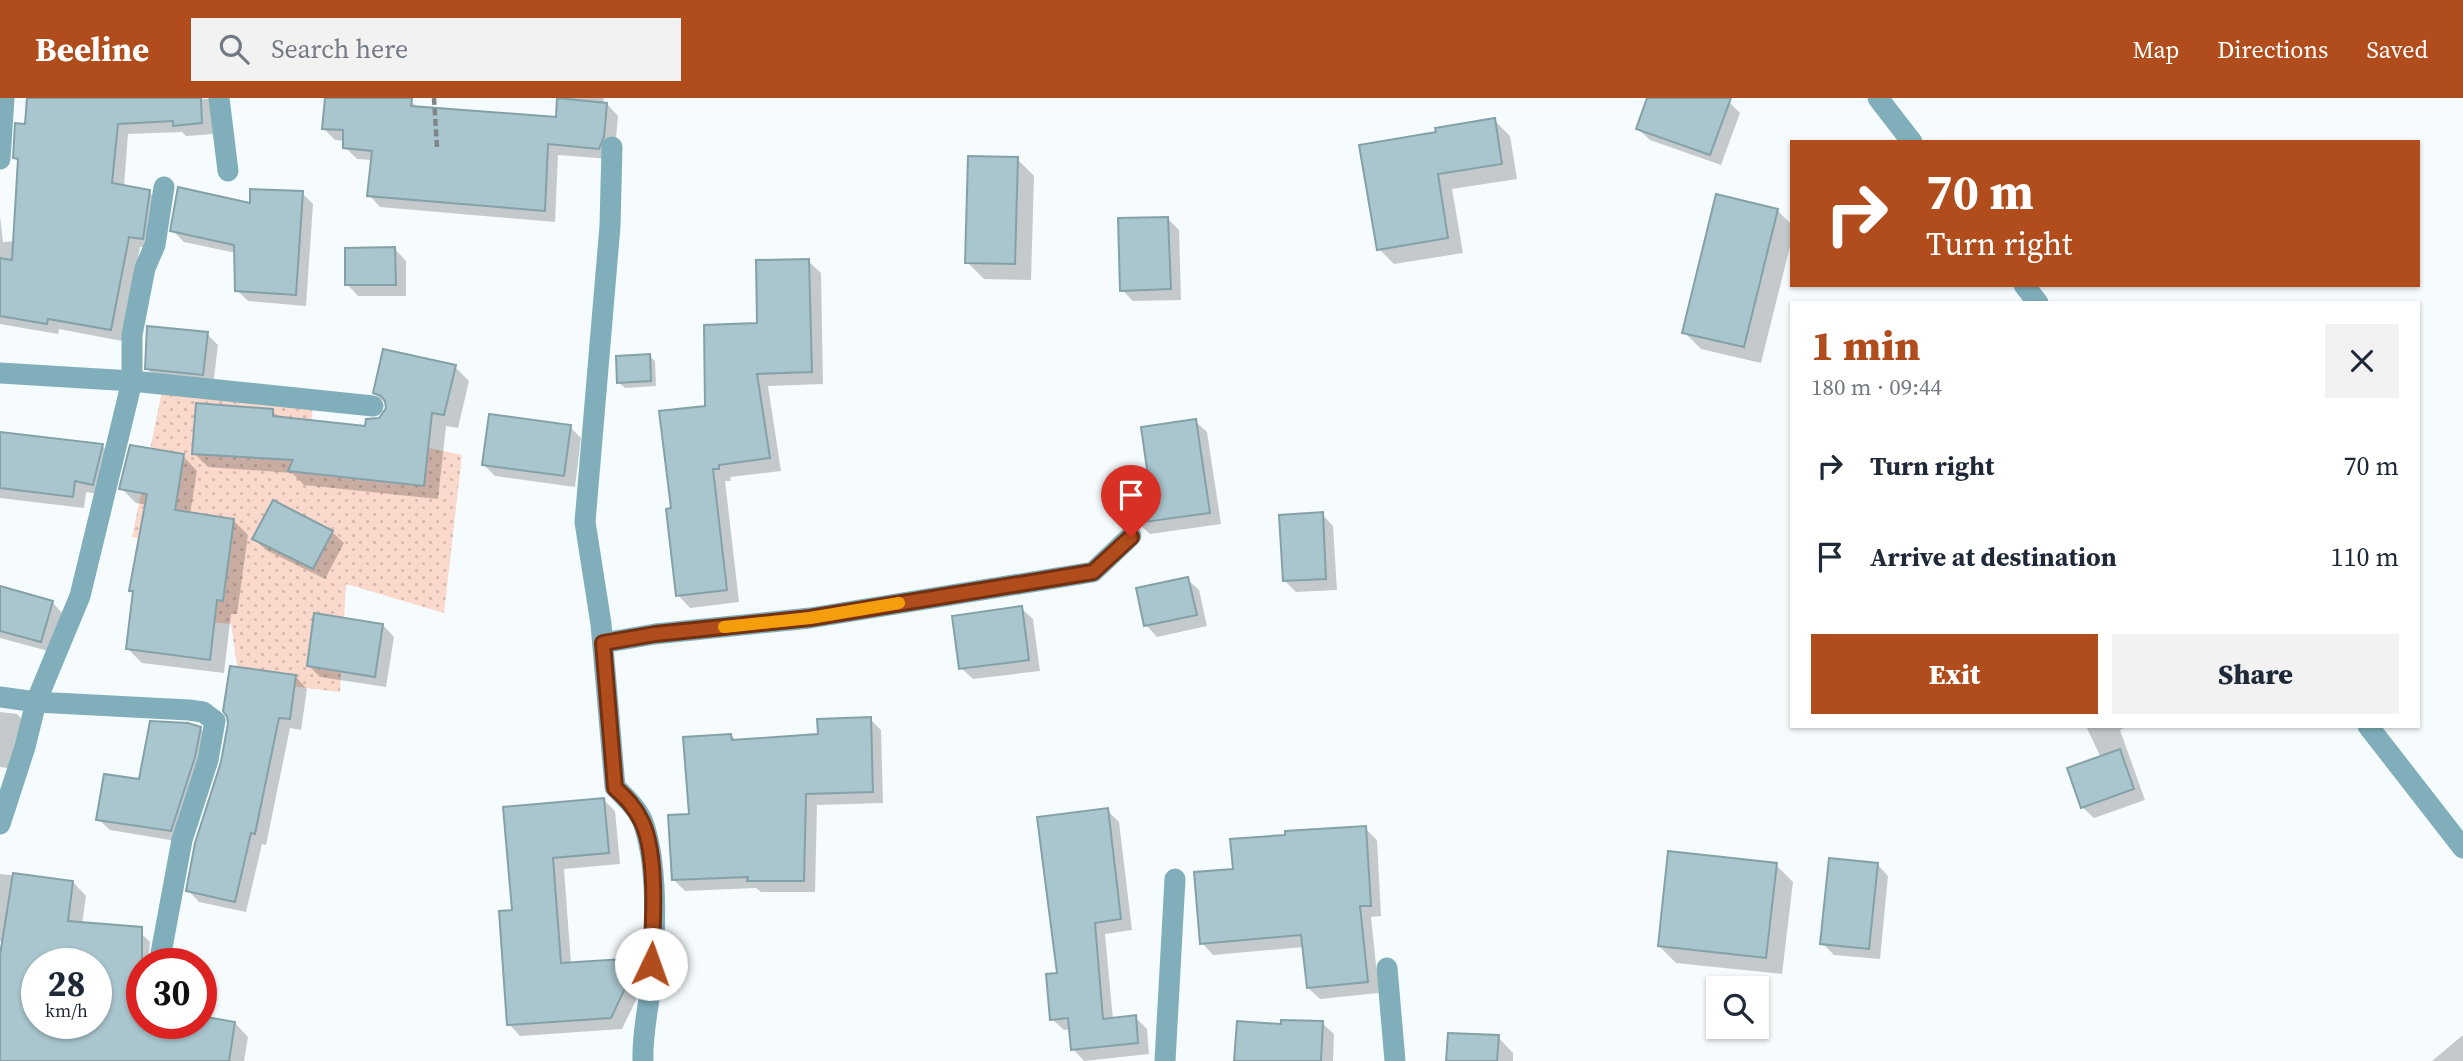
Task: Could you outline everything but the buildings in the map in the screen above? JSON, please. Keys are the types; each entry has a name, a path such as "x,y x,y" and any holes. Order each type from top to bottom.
{"street":[{"path":"0,159 4,98"},
{"path":"219,98 228,171"},
{"path":"1878,98 1910,140"},
{"path":"612,147 610,226 585,522 603,643 615,788 632,804 644,825 652,870 650,990 642,1042 643,1061"},
{"path":"0,824 36,702 80,596 132,381 132,335 145,268 155,245 164,187"},
{"path":"2026,287 2036,301"},
{"path":"0,373 132,381 373,406"},
{"path":"603,643 655,634 810,618 1093,572 1131,537"},
{"path":"0,697 36,702 188,710 203,712 215,721 208,760 183,840 162,948"},
{"path":"2370,728 2463,848"},
{"path":"1165,1061 1175,879"},
{"path":"1387,968 1395,1061"}],"path":[{"path":"433,98 438,147"}],"shaded area":[{"path":"162,391 313,395 312,423 462,455 444,613 346,584 340,692 239,680 231,624 176,619 175,545 132,537"}],"slow traffic":[{"path":"724,627 810,618 899,603"}],"route":[{"path":"651,964 652,870 644,825 632,804 615,788 603,643 655,634 810,618 1093,572 1131,537"}]}
